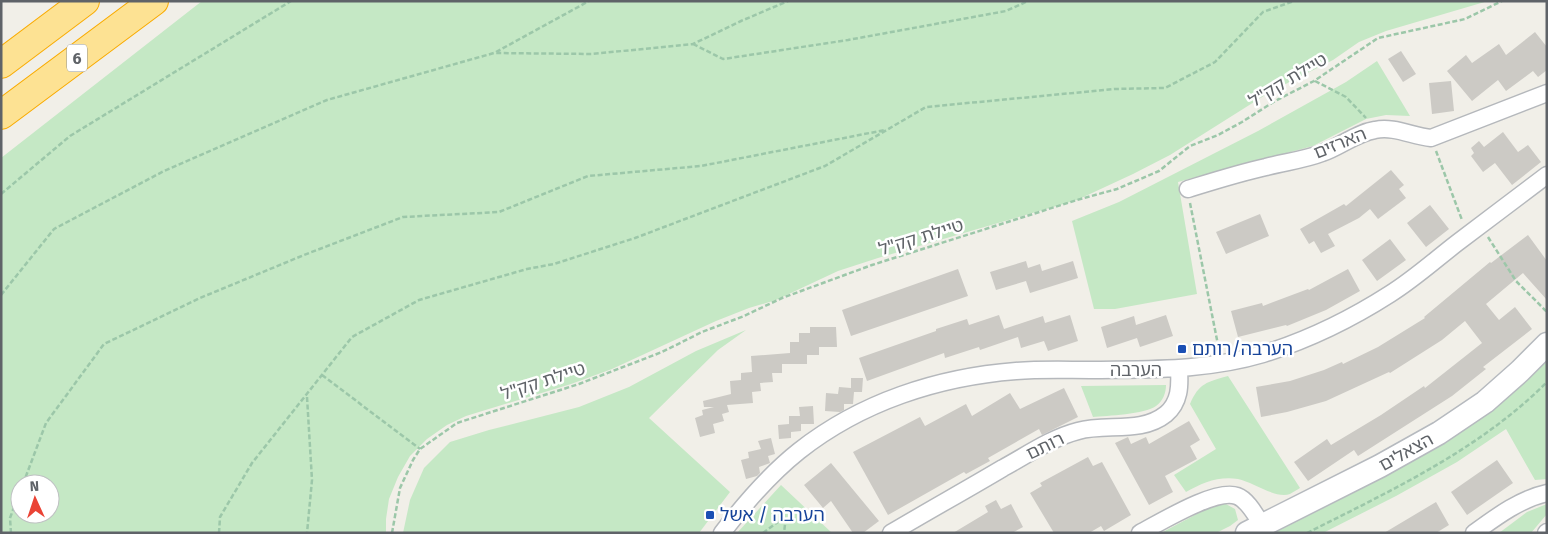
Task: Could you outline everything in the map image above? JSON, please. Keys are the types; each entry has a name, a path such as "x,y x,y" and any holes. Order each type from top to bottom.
{"highway":[{"name":"6","path":"1,115 154,1"},
{"name":"6","path":"1,64 80,5"},
{"path":"1,53 80,5"}],"street":[{"path":"1431,138 1547,93"},
{"name":"הארזים","path":"1188,189 1244,172 1322,153 1374,130 1388,129 1431,138"},
{"name":"הערבה","path":"722,533 763,484 798,451 845,421 894,398 936,384 1017,371 1168,370 1222,364 1263,354 1308,338 1391,294 1547,175"},
{"name":"הצאלים","path":"1255,529 1380,466 1439,433 1485,402 1547,344"},
{"name":"רותם","path":"891,533 1046,444 1078,431 1152,423 1167,413 1178,398 1180,384 1179,369"},
{"path":"1474,533 1511,508 1533,496 1547,493"},
{"path":"1140,533 1212,497 1227,494 1239,496 1250,508 1255,529"}],"path":[{"path":"1,194 70,136 291,1"},
{"path":"1,295 54,229 164,171 327,100 494,53 589,1"},
{"path":"494,53 592,54 693,44 788,1"},
{"path":"693,44 723,59 848,40 1006,11 1028,1"},
{"path":"219,533 220,517 252,463 352,338 419,300 527,269 554,264 635,238 825,166 926,107 1116,89 1165,88 1214,62 1263,12 1294,1"},
{"name":"טיילת קק\"ל","path":"392,533 400,488 420,448 458,423 580,384 662,352 702,332 744,316 782,298 872,266 1117,189 1159,170 1190,146 1218,135 1275,101 1314,81 1378,38 1464,19 1502,1"},
{"path":"1314,81 1346,96 1366,119 1388,129"},
{"path":"27,474 46,423 104,344 200,298 304,255 403,217 499,212 588,176 701,166 887,130"},
{"path":"1431,138 1474,230 1516,281 1547,312"},
{"path":"1188,189 1222,364"},
{"path":"322,375 420,448"},
{"path":"1307,533 1392,490 1453,456 1502,423 1547,382"},
{"path":"307,395 312,480 307,533"},
{"path":"763,533 786,516 784,533"}],"green space":[{"path":"202,1 1488,1 1386,31 1359,42 1333,60 1270,92 1170,155 1077,200 838,271 776,300 716,321 612,369 571,384 466,416 447,425 427,439 410,456 398,477 389,499 386,533 1,533 1,158"},
{"path":"1377,61 1410,116 1386,115 1366,119 1313,146 1178,182 1197,294 1115,309 1094,309 1072,221 1119,202 1258,131 1346,82"},
{"path":"746,330 718,350 649,418 730,492 699,533 403,533 410,500 424,468 450,442 579,407 629,387 696,351"},
{"path":"1547,357 1547,479 1535,480 1506,429 1457,462 1323,533 1268,533"},
{"path":"1228,376 1300,488 1290,494 1278,494 1231,478 1210,481 1186,492 1174,475 1216,449 1190,404 1200,387 1204,384"},
{"path":"1166,385 1165,394 1162,399 1151,409 1126,414 1093,417 1081,386"},
{"path":"781,485 832,533 737,533"},
{"path":"1224,503 1235,509 1238,520 1216,533 1161,533 1210,507"},
{"path":"1547,504 1547,514 1531,533 1499,533 1527,512"}],"building":[{"path":"1535,32 1547,47 1547,70 1538,77 1533,71 1506,91 1498,80 1472,101 1447,71 1466,55 1472,63 1499,44 1506,55"},
{"path":"1401,51 1416,74 1403,82 1388,59"},
{"path":"1451,81 1454,111 1432,114 1429,83"},
{"path":"1503,132 1518,152 1528,145 1541,162 1512,185 1495,163 1483,172 1471,156 1474,153 1471,148 1479,141 1484,147"},
{"path":"1391,170 1404,185 1399,189 1406,198 1378,219 1370,209 1359,218 1328,234 1335,246 1321,253 1314,241 1309,244 1300,229 1344,204 1346,206"},
{"path":"1430,205 1449,229 1426,247 1407,223"},
{"path":"1260,214 1269,236 1226,254 1216,232"},
{"path":"1528,235 1547,261 1547,300 1523,273 1486,304 1499,320 1515,307 1532,329 1483,367 1486,369 1452,396 1358,456 1354,450 1308,481 1294,462 1327,439 1331,445 1424,386 1425,388 1482,343 1465,321 1442,340 1390,373 1326,401 1287,412 1261,417 1256,387 1290,381 1342,362 1343,364 1378,347 1425,318 1490,262"},
{"path":"1390,239 1406,260 1377,281 1362,260"},
{"path":"1026,261 1028,268 1040,264 1042,271 1073,261 1078,278 1030,293 1026,281 996,290 990,272"},
{"path":"958,269 968,296 851,336 842,310"},
{"path":"1348,269 1360,291 1326,310 1287,326 1238,337 1231,311 1262,303 1263,306 1309,290"},
{"path":"999,315 1004,329 1043,316 1045,323 1070,315 1078,341 1048,351 1044,341 1021,348 1018,337 980,350 979,347 945,358 944,353 867,381 859,358 967,319 969,325"},
{"path":"1166,315 1173,336 1140,347 1137,338 1107,348 1101,327 1134,316 1136,325"},
{"path":"810,327 836,327 837,347 819,347 819,355 807,355 807,364 782,364 782,373 772,373 773,382 760,383 761,391 752,392 753,403 727,405 729,412 722,414 724,421 713,424 715,433 700,437 695,418 703,415 702,410 714,407 704,407 703,401 731,394 730,381 741,380 741,373 752,372 751,356 790,353 790,342 799,342 799,333 810,333"},
{"path":"851,378 863,378 862,392 854,392 853,404 844,404 844,410 840,412 825,411 826,393 838,394 839,387 851,388"},
{"path":"1064,388 1078,417 1042,435 1039,429 988,458 990,461 966,474 964,472 888,515 853,452 920,417 925,426 966,404 972,416 1010,393 1020,409"},
{"path":"813,406 814,424 801,424 801,431 791,432 791,438 779,439 778,425 789,424 789,416 800,416 799,407"},
{"path":"1189,421 1200,440 1190,446 1197,459 1165,476 1173,492 1149,505 1115,443 1128,437 1131,444 1146,437 1149,444"},
{"path":"771,438 775,454 768,456 770,463 759,467 760,473 757,476 746,479 741,460 749,458 748,452 761,449 758,441"},
{"path":"1088,457 1093,466 1102,462 1131,515 1104,531 1101,526 1089,533 1054,533 1030,493 1042,486 1040,483"},
{"path":"1497,460 1513,483 1467,515 1451,492"},
{"path":"831,463 879,521 863,533 853,533 831,501 823,508 804,485"},
{"path":"996,500 1001,509 1011,504 1023,527 1012,533 953,533 988,512 985,506"},
{"path":"1436,502 1449,525 1436,533 1384,533"}],"place":[{"name":"הערבה/רותם","path":"1182,349"},
{"name":"הערבה / אשל","path":"710,515"}]}
